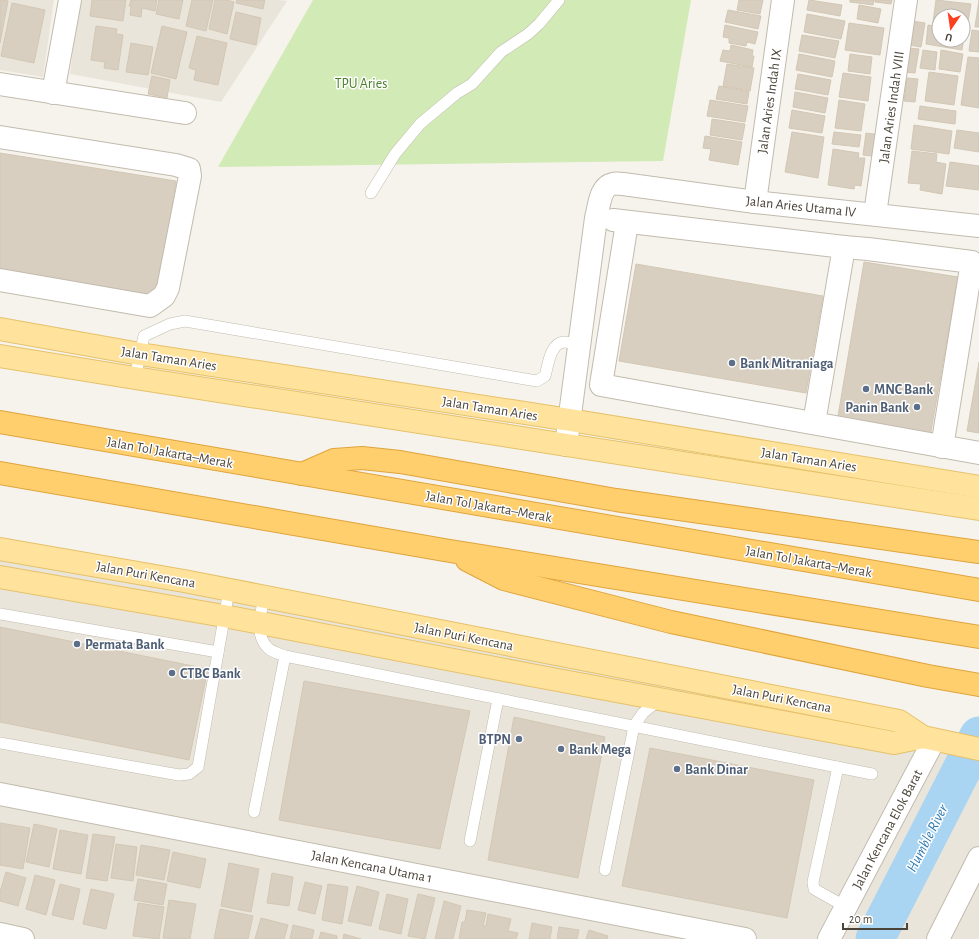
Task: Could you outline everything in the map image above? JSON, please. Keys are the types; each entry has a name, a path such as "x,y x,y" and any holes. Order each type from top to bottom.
{"highway":[{"name":"Jalan Tol Jakarta–Merak","path":"0,422 979,590"},
{"path":"302,474 334,460 362,458 400,462 616,500 970,551"},
{"path":"0,473 450,551 979,637"},
{"path":"450,551 504,579 563,595 672,622 928,676 979,685"}],"main road":[{"name":"Jalan Taman Aries","path":"0,329 140,354 570,420 979,487"},
{"name":"Jalan Taman Aries","path":"0,356 979,510"},
{"name":"Jalan Puri Kencana","path":"0,549 229,590 899,721 934,740"},
{"name":"Jalan Puri Kencana","path":"0,577 224,616 894,743 934,740 979,749"}],"street":[{"path":"53,93 70,0"},
{"name":"Jalan Aries Indah IX","path":"755,202 782,0"},
{"name":"Jalan Aries Indah VIII","path":"875,214 906,0"},
{"path":"0,84 185,113"},
{"path":"0,138 176,165 189,169 190,176 168,288 164,296 150,306 0,280"},
{"name":"Jalan Aries Utama IV","path":"596,218 602,195 606,187 612,184 623,184 755,202 979,226"},
{"path":"566,445 596,218 627,223 868,249 976,263 942,447"},
{"path":"601,385 627,223"},
{"path":"814,423 844,247"},
{"path":"575,382 601,385 979,453"},
{"name":"Jalan Kencana Elok Barat","path":"829,939 934,740"},
{"name":"Jalan Kencana Utama 1","path":"0,794 745,939"},
{"path":"938,939 979,858"},
{"path":"0,934 23,939"}],"lane":[{"path":"371,193 395,154 420,124 457,93 478,79 501,52 528,34 539,24 559,0"},
{"path":"136,378 144,336 170,324 186,321 537,381 545,376 552,351 557,345 564,342 580,345"},
{"path":"0,743 179,775 189,774 198,767 229,590"},
{"path":"264,597 259,623 260,636 269,648 285,656 872,774"},
{"path":"0,614 218,652"},
{"path":"254,812 285,656"},
{"path":"470,841 498,699"},
{"path":"605,870 634,726 643,713 660,699"},
{"path":"838,767 813,882 814,889 846,907"}],"shaded area":[{"path":"0,0 54,0 43,77 0,70"},
{"path":"79,0 287,1 221,102 70,74"},
{"path":"0,550 979,744 979,939 0,939"}],"green space":[{"name":"TPU Aries","path":"313,0 691,0 663,161 218,167"}],"building":[{"path":"0,0 8,1 0,43"},
{"path":"92,0 126,0 123,21 90,16"},
{"path":"131,0 157,0 155,11 142,8 141,17 130,15 131,6 129,6"},
{"path":"159,0 183,0 179,19 156,14"},
{"path":"192,0 213,0 206,31 186,26"},
{"path":"215,0 234,2 227,34 209,29"},
{"path":"237,0 265,0 263,9 236,3"},
{"path":"739,0 763,0 760,14 737,10"},
{"path":"809,0 842,5 840,16 807,10"},
{"path":"850,0 874,0 873,5 850,2"},
{"path":"875,0 892,0 891,4 875,2"},
{"path":"936,0 971,4 970,8 935,8"},
{"path":"979,0 979,27 975,27"},
{"path":"12,3 45,10 34,63 1,56"},
{"path":"859,5 881,9 878,23 857,19"},
{"path":"728,10 761,16 758,29 725,22"},
{"path":"236,12 261,18 256,45 230,39"},
{"path":"807,14 845,21 841,39 804,32"},
{"path":"912,21 925,23 921,47 909,45"},
{"path":"849,23 884,28 880,55 845,50"},
{"path":"725,25 758,32 755,44 747,42 746,46 729,43 729,38 723,37"},
{"path":"928,25 931,26 931,45 926,44"},
{"path":"96,26 117,29 116,34 123,35 118,70 104,68 105,62 91,60"},
{"path":"162,26 187,32 176,79 151,73"},
{"path":"972,30 979,31 979,52 969,51 969,48 971,48"},
{"path":"802,35 839,41 835,58 799,51"},
{"path":"197,36 227,43 218,85 194,80 196,70 189,68"},
{"path":"131,43 153,47 148,75 126,72"},
{"path":"731,45 753,50 752,56 754,56 752,67 720,61 723,50 730,51"},
{"path":"908,48 919,49 915,73 905,72"},
{"path":"950,48 962,48 962,50"},
{"path":"923,50 937,52 935,70 920,68"},
{"path":"941,50 963,54 960,72 939,69"},
{"path":"799,54 835,61 832,77 796,70"},
{"path":"850,54 872,57 870,74 848,71"},
{"path":"968,57 979,58 979,108 961,105"},
{"path":"727,64 754,68 750,91 723,86"},
{"path":"929,72 958,76 954,105 925,101"},
{"path":"843,73 871,77 868,101 839,97"},
{"path":"798,74 831,80 828,95 795,89"},
{"path":"152,76 170,80 167,98 148,94"},
{"path":"907,78 918,79 915,102 904,101"},
{"path":"719,86 749,92 747,104 716,99"},
{"path":"795,92 828,98 825,113 793,107"},
{"path":"710,100 748,106 745,122 707,116"},
{"path":"839,100 865,104 861,131 835,128"},
{"path":"920,106 956,111 955,124 918,119"},
{"path":"792,110 825,116 822,133 789,128"},
{"path":"712,119 745,124 742,140 710,135"},
{"path":"914,125 952,131 949,154 911,149"},
{"path":"957,130 979,133 979,152 954,148"},
{"path":"792,132 824,137 818,178 785,172"},
{"path":"834,132 861,135 859,147 832,144"},
{"path":"866,133 882,135 879,157 863,155"},
{"path":"705,136 742,142 738,165 709,160 711,149 703,148"},
{"path":"833,149 859,153 858,158 865,158 861,186 855,185 854,189 828,185"},
{"path":"912,151 937,154 936,162 946,164 942,194 920,190 921,184 908,183"},
{"path":"0,153 176,181 161,281 156,296 0,271"},
{"path":"950,162 979,166 979,190 946,186"},
{"path":"864,262 958,277 930,437 837,422"},
{"path":"636,264 823,296 806,393 619,361"},
{"path":"979,362 979,433 967,431"},
{"path":"0,627 208,669 189,760 0,722"},
{"path":"304,681 470,711 440,849 279,820"},
{"path":"514,717 605,737 578,878 488,860"},
{"path":"650,748 814,780 787,918 622,886"},
{"path":"0,823 30,828 23,869 0,865"},
{"path":"34,824 57,829 49,867 26,862"},
{"path":"60,830 88,835 81,874 53,869"},
{"path":"93,834 115,837 107,881 86,878"},
{"path":"116,844 137,847 133,881 111,878"},
{"path":"141,845 170,850 164,880 136,875"},
{"path":"173,852 206,859 200,888 167,881"},
{"path":"229,863 259,869 251,912 221,906"},
{"path":"6,872 26,878 18,906 0,901 0,892"},
{"path":"272,873 293,877 289,906 267,903"},
{"path":"35,875 55,880 46,915 26,909"},
{"path":"138,879 167,884 163,905 134,900"},
{"path":"305,882 322,886 315,914 298,910"},
{"path":"60,884 80,889 73,920 52,915"},
{"path":"328,884 348,887 342,924 322,920"},
{"path":"357,886 379,892 371,926 348,921"},
{"path":"91,889 114,894 106,929 83,924"},
{"path":"387,894 408,899 401,934 379,929"},
{"path":"418,894 435,898 425,939 408,936"},
{"path":"169,900 196,904 190,939 163,938"},
{"path":"444,901 461,906 453,939 435,939"},
{"path":"138,903 164,907 159,939 133,936"},
{"path":"220,909 253,916 248,939 214,939"},
{"path":"467,910 486,913 483,926 486,926 488,914 511,919 508,931 518,933 516,939 459,939 462,922 465,922"},
{"path":"261,918 288,925 284,939 255,939"},
{"path":"532,923 552,927 550,939 529,939"},
{"path":"293,925 314,930 312,939 290,939"},
{"path":"559,927 579,930 577,939 557,939"},
{"path":"589,930 608,936 607,939 586,939"},
{"path":"321,932 337,936 337,939 319,939"},
{"path":"344,934 361,939 343,939"}],"waterway":[{"name":"Humble River","path":"875,939 979,736"}],"place":[{"name":"Bank Mitraniaga","path":"732,363"},
{"name":"MNC Bank","path":"866,389"},
{"name":"Panin Bank","path":"917,407"},
{"name":"Permata Bank","path":"77,644"},
{"name":"CTBC Bank","path":"172,673"},
{"name":"BTPN","path":"519,739"},
{"name":"Bank Mega","path":"561,749"},
{"name":"Bank Dinar","path":"677,769"}]}
